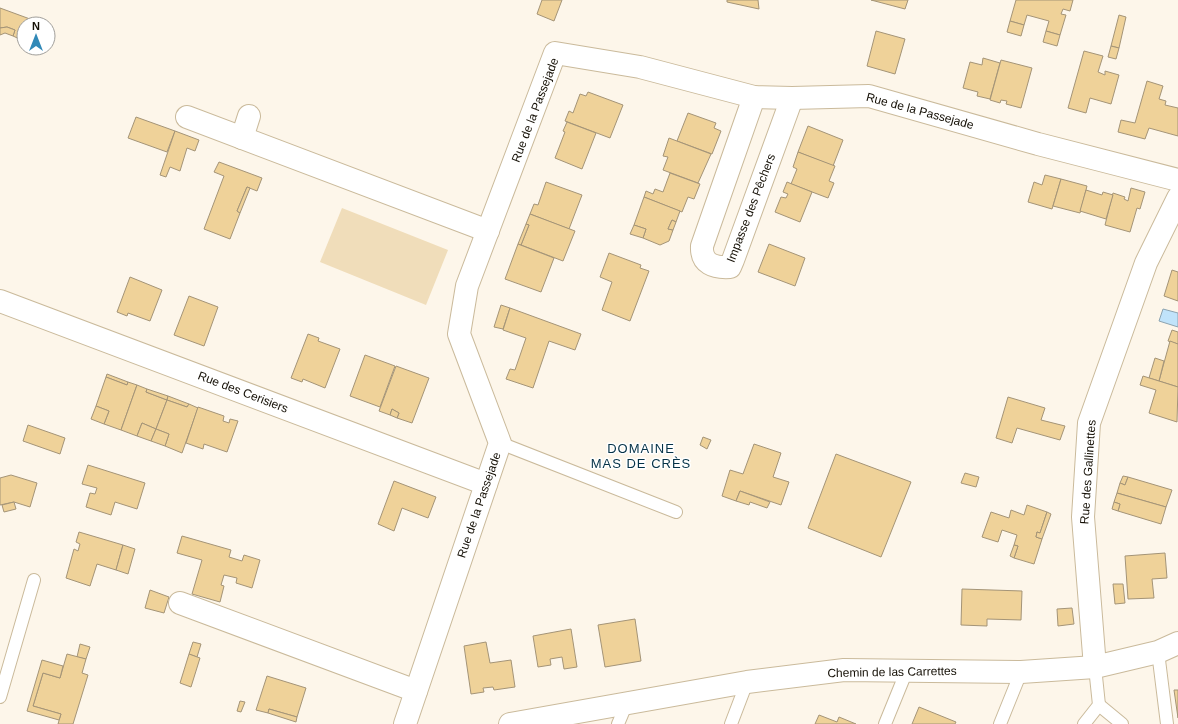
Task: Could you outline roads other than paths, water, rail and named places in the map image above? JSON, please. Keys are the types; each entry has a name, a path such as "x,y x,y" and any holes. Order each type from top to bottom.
{"street":[{"name":"Rue de la Passejade","path":"405,724 500,443 459,334 467,286 556,53 640,67 754,97 792,98 869,96 1038,144 1178,180"},
{"name":"Impasse des Pêchers","path":"754,97 702,246 702,255 706,262 720,268 730,267 733,260 792,98"},
{"path":"242,138 249,116"},
{"path":"187,117 488,231"},
{"name":"Rue des Gallinettes","path":"1095,667 1083,516 1089,423 1146,263 1178,198"},
{"name":"Rue des Cerisiers","path":"0,301 486,484"},
{"path":"180,603 416,690"},
{"name":"Chemin de las Carrettes","path":"510,724 622,714 748,682 844,670 1021,672 1095,667 1158,652 1178,643"}],"lane":[{"path":"500,443 676,512"},
{"path":"0,697 34,580"},
{"path":"1158,652 1167,724"},
{"path":"1084,724 1099,705 1095,667"},
{"path":"885,724 907,670"},
{"path":"1000,724 1021,672"},
{"path":"731,724 748,682"},
{"path":"1099,705 1122,724"}],"water":[{"path":"1163,309 1178,313 1178,327 1159,321"}],"district":[{"name":"DOMAINE MAS DE CRÈS","path":"641,456"}]}
